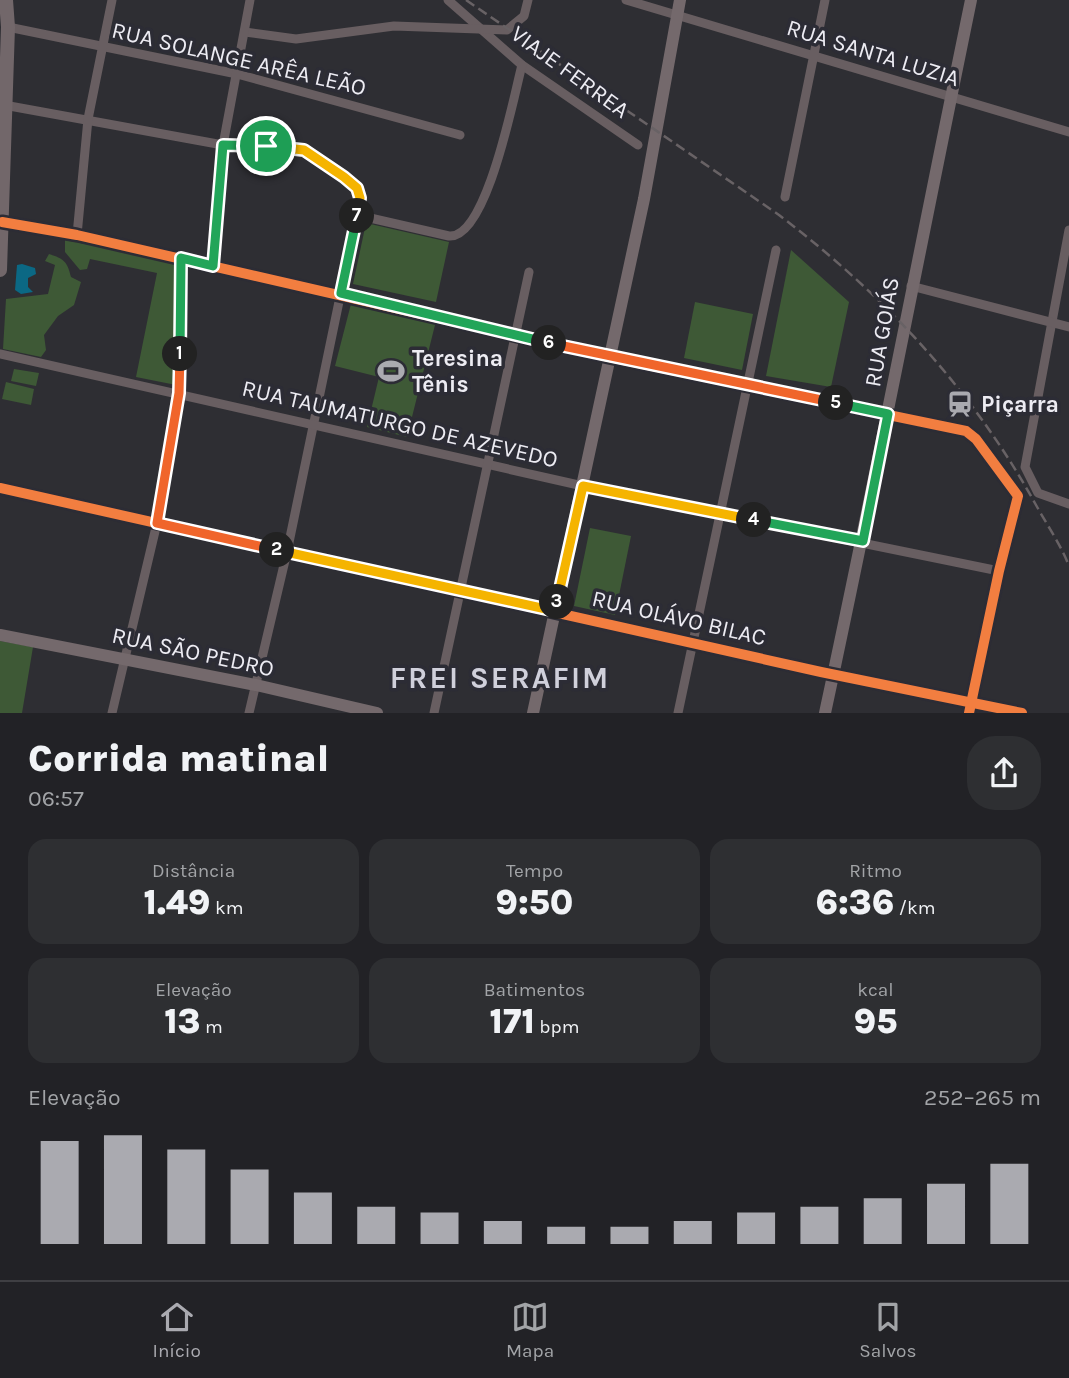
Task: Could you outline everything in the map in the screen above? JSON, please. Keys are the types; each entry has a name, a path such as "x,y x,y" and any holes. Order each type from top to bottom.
{"main road":[{"path":"0,270 8,27 6,0"}],"street":[{"path":"77,235 88,119 113,0"},
{"path":"213,266 223,145 250,0"},
{"name":"VIAJE FERREA","path":"449,0 522,65 638,145"},
{"path":"244,32 296,39 394,26 507,30 524,16 528,0"},
{"name":"RUA SANTA LUZIA","path":"626,0 1069,132"},
{"path":"533,713 644,199 680,0"},
{"path":"785,197 825,0"},
{"name":"RUA GOIÁS","path":"825,713 863,541 911,286 971,0"},
{"name":"RUA SOLANGE ARÊA LEÃO","path":"8,27 102,49 237,74 460,135"},
{"path":"357,215 458,235 490,186 522,65"},
{"path":"4,106 223,145 304,150 357,188 360,198 341,293 287,552 249,713"},
{"path":"2,222 77,235 341,293 608,357 888,414 972,434 1018,496 970,708"},
{"path":"1069,230 1025,455 1027,473 1043,496 1069,504"},
{"path":"678,713 776,250"},
{"path":"112,713 157,523 179,393 181,258"},
{"path":"434,713 529,272"},
{"path":"911,286 1069,327"},
{"name":"RUA TAUMATURGO DE AZEVEDO","path":"0,354 583,486 863,541 999,571"},
{"name":"RUA OLÁVO BILAC","path":"0,488 834,674 970,708 1022,713"},
{"name":"RUA SÃO PEDRO","path":"0,635 256,685 376,713"}],"green space":[{"path":"366,223 449,242 436,302 353,284"},
{"path":"65,240 178,262 176,385 136,377 157,273 90,259 87,269 80,270 65,252"},
{"path":"791,250 849,302 831,387 766,376"},
{"path":"49,254 64,261 71,277 81,282 74,305 58,316 44,335 46,350 41,357 3,349 6,299 48,294 55,265 45,261"},
{"name":"Teresina Tênis","path":"352,300 436,321 407,437 367,427 379,377 335,366"},
{"path":"695,302 753,314 742,370 684,358"},
{"path":"14,369 39,373 36,386 11,381"},
{"path":"6,382 34,389 31,405 2,399"},
{"path":"590,528 631,536 615,615 574,606"},
{"path":"0,641 33,647 22,713 0,713"}],"water":[{"path":"17,265 35,268 36,274 28,278 28,287 33,292 21,294 15,290"}],"railway":[{"path":"466,0 779,215 890,311 923,346 984,422 1011,463 1069,566"}],"cycle path":[{"path":"2,222 77,235 608,357 966,431 976,439 1018,496 969,713"},
{"path":"0,488 821,672 1022,713"}],"place":[{"name":"Teresina Tênis","path":"391,371"},
{"name":"Piçarra","path":"960,404"}],"district":[{"name":"FREI SERAFIM","path":"500,678"}],"route":[{"path":"223,145 266,146 304,150 324,161 357,188 360,198 341,293 608,357 888,414 863,541 583,486 555,611 157,523 179,393 181,258 213,266 223,145"}]}
